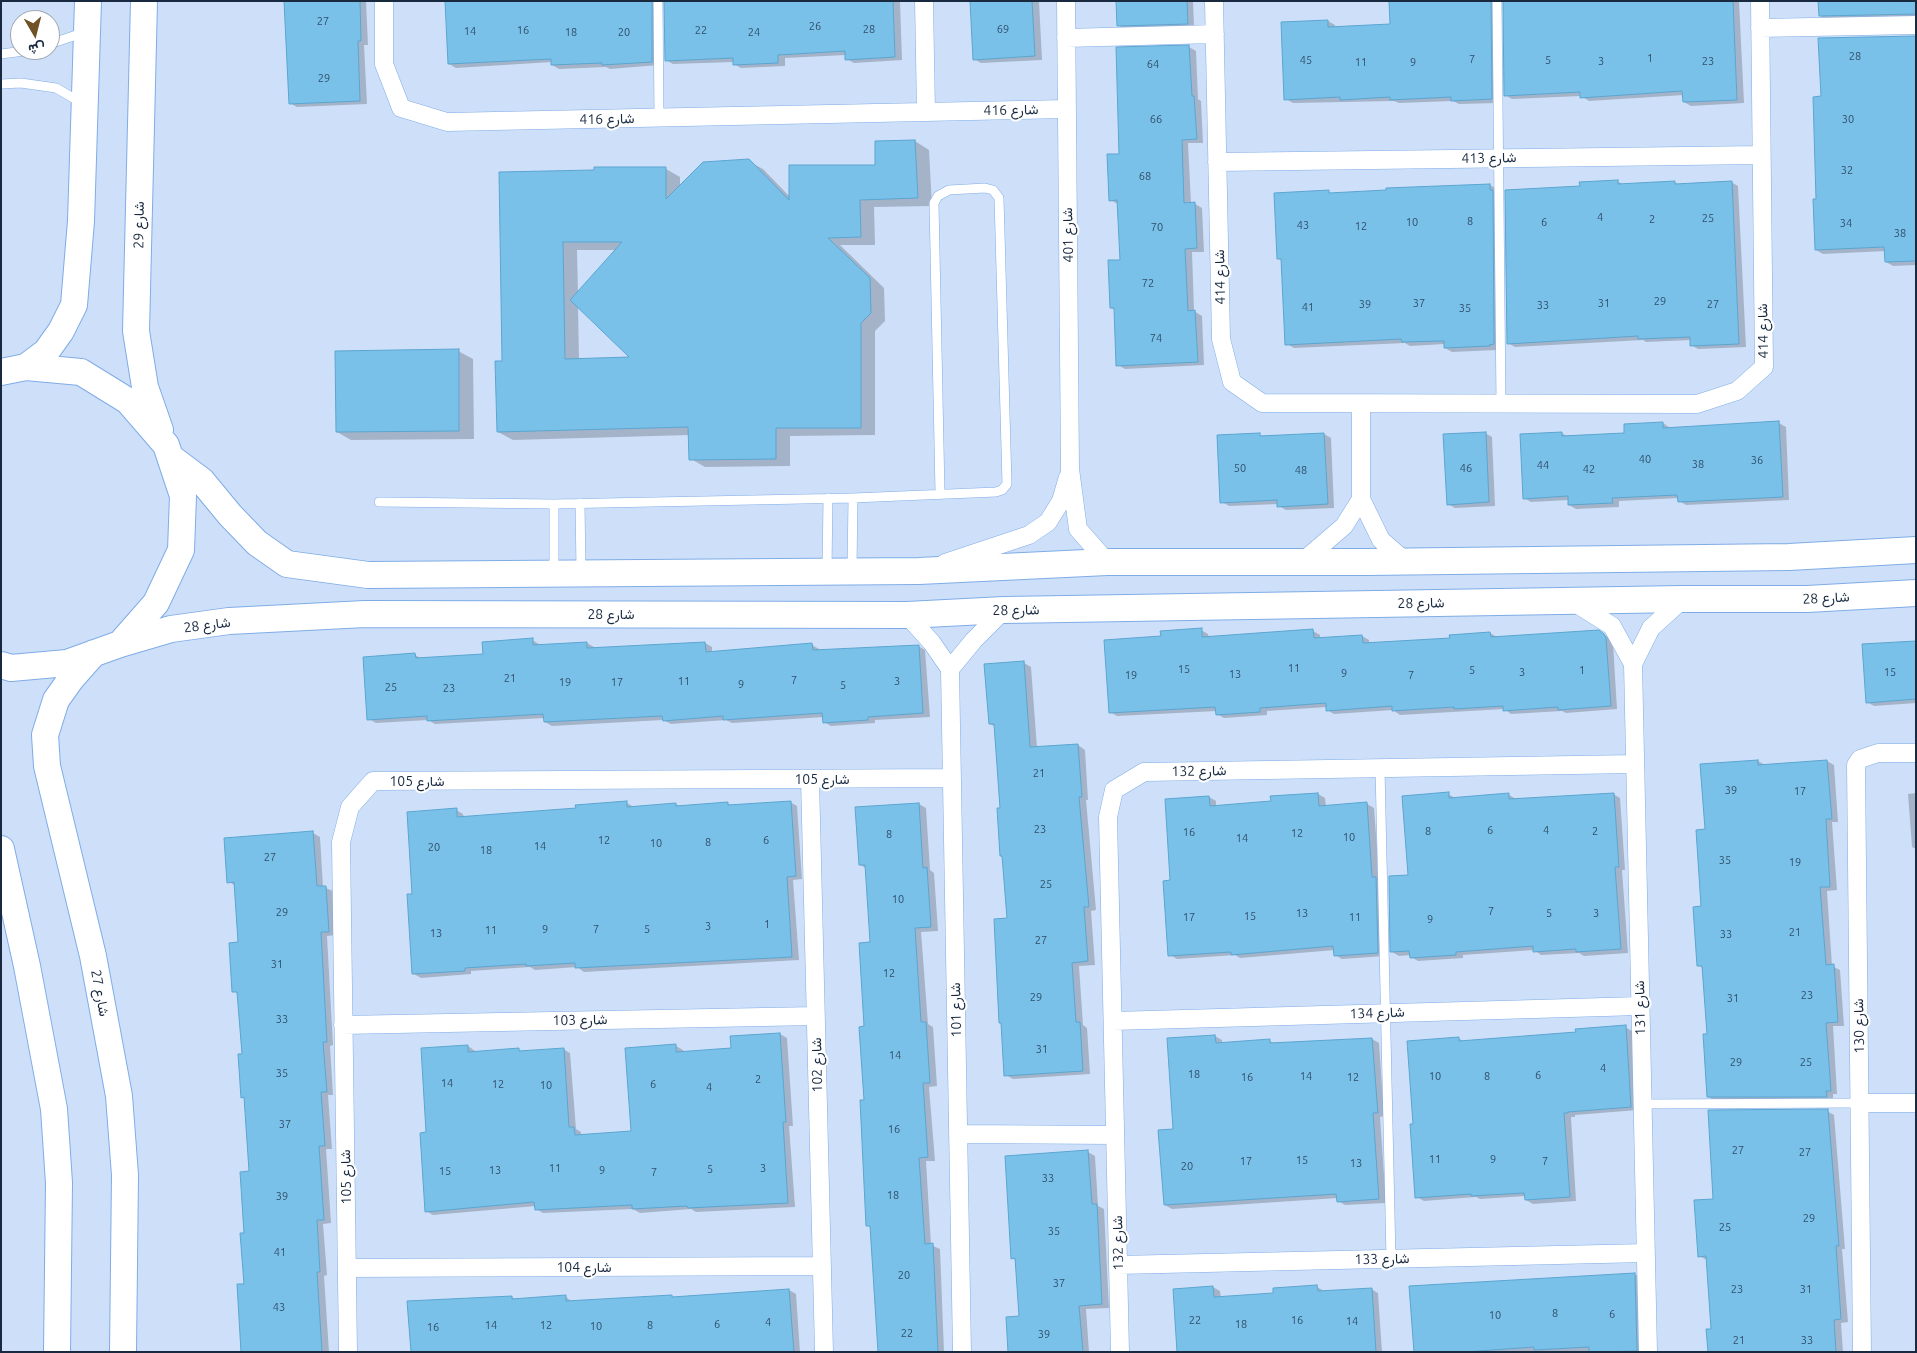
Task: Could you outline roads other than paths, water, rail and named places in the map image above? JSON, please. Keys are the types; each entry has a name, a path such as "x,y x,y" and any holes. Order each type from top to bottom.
{"street":[{"path":"13,370 46,352 61,331 74,305 81,221 88,1"},
{"name":"شارع 29","path":"120,644 156,603 181,550 183,496 145,388 136,331 144,1"},
{"name":"شارع 416","path":"384,1 384,64 401,108 447,122 1067,108"},
{"path":"924,1 926,112"},
{"name":"شارع 401","path":"1066,1 1070,469 1078,529 1107,562"},
{"name":"شارع 414","path":"1214,1 1221,339 1232,382 1262,403 1361,404 1697,404 1737,391 1764,367 1760,1"},
{"path":"1760,28 1916,25"},
{"path":"1066,38 1215,34"},
{"name":"شارع 413","path":"1217,162 1761,155"},
{"path":"13,370 82,372 128,401 168,451 202,482 257,543 287,564 368,575 919,571 1107,562 1789,557 1916,550"},
{"path":"1361,404 1362,499 1381,540 1405,561"},
{"name":"شارع 401","path":"919,571 1030,535 1048,522 1061,501 1070,469"},
{"path":"1302,562 1344,526 1362,499"},
{"name":"شارع 28","path":"1,665 11,668 67,663 120,644 171,629 229,621 365,614 907,614 1004,610 1683,599 1807,600 1916,593"},
{"name":"شارع 131","path":"1648,1352 1633,664 1650,628 1683,599"},
{"name":"شارع 131","path":"1572,601 1612,626 1633,664"},
{"path":"907,614 932,642 950,669 974,640 1004,610"},
{"name":"شارع 27","path":"94,653 71,679 56,700 45,735 47,766 93,956 119,1096 125,1175 123,1352"},
{"name":"شارع 101","path":"950,669 962,1352"},
{"name":"شارع 130","path":"1862,1352 1856,765 1860,758 1878,753 1916,753"},
{"name":"شارع 132","path":"1120,1352 1108,817 1114,790 1144,772 1635,764"},
{"name":"شارع 105","path":"348,1352 341,842 350,806 373,781 952,778"},
{"name":"شارع 102","path":"810,779 824,1352"},
{"path":"1,849 27,966 54,1110 60,1183 57,1352"},
{"name":"شارع 134","path":"1113,1021 1640,1006"},
{"name":"شارع 103","path":"344,1025 816,1016"},
{"path":"1860,1103 1916,1103"},
{"path":"958,1134 1116,1135"},
{"name":"شارع 133","path":"1118,1265 1646,1253"},
{"name":"شارع 104","path":"347,1268 822,1266"}],"lane":[{"path":"658,1 659,118"},
{"path":"1496,1 1501,404"},
{"path":"60,40 87,31"},
{"path":"1,84 21,82 56,88 85,105"},
{"path":"379,502 554,504 853,498 996,492 1007,484 999,198 993,190 985,188 949,190 938,196 934,203 940,494"},
{"path":"827,572 828,498"},
{"path":"852,572 853,498"},
{"path":"580,503 580,574"},
{"path":"554,504 554,574"},
{"path":"1380,768 1391,1259"},
{"path":"1643,1104 1860,1103"}]}
